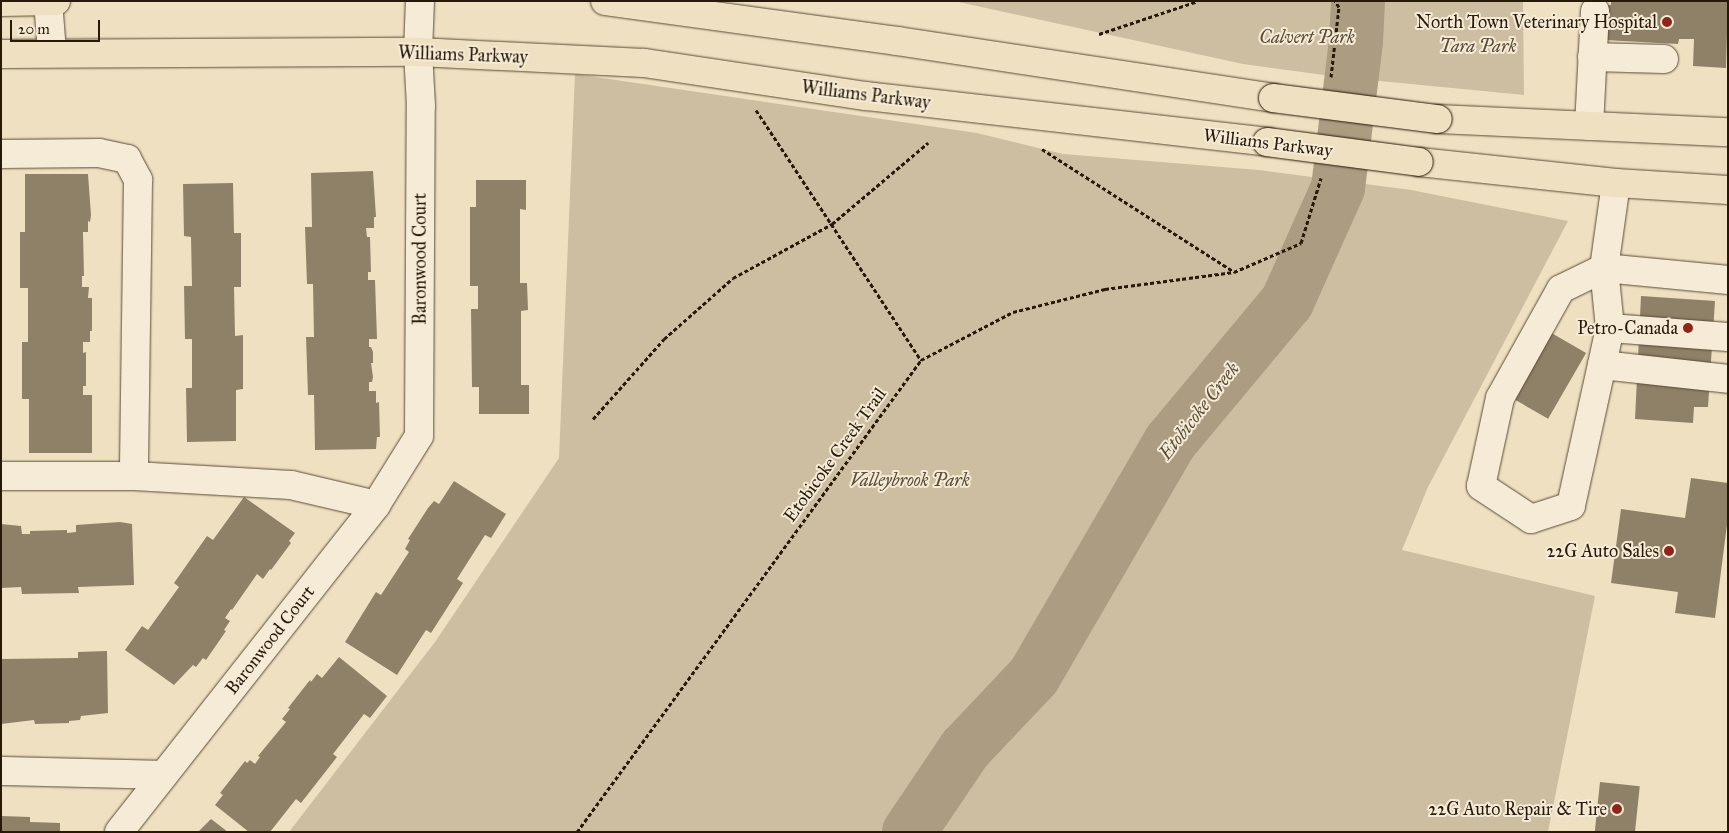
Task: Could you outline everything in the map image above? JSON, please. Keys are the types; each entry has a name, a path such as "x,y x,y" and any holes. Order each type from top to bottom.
{"main road":[{"path":"1,2 56,1"},
{"path":"605,1 1273,98 1438,119 1728,132"},
{"name":"Williams Parkway","path":"1,54 52,52 255,54 418,52 644,63 866,96 1267,142 1419,162 1616,183 1728,190"}],"street":[{"path":"48,1 52,52"},
{"name":"Baronwood Court","path":"119,832 376,505 419,436 421,106 418,52 420,1"},
{"path":"1589,126 1595,11"},
{"path":"1592,57 1664,59"},
{"path":"1,154 99,153 128,159 138,180 134,476"},
{"path":"1616,183 1604,268 1610,328 1572,506 1531,519 1481,486 1500,398 1561,289 1604,268 1728,280"},
{"path":"1610,328 1728,337"},
{"path":"1602,365 1728,379"},
{"path":"1,476 134,476 291,485 376,505"},
{"path":"1,771 163,775"}],"path":[{"path":"1099,34 1198,1"},
{"path":"755,108 920,360"},
{"path":"593,419 664,339 732,278 832,224 928,143"},
{"name":"Etobicoke Creek Trail","path":"577,832 920,360 1013,312 1105,289 1234,272 1042,149"}],"green space":[{"path":"954,1 1523,1 1524,95 1339,77 1243,64"},
{"name":"Valleybrook Park","path":"575,74 977,133 1063,154 1259,170 1411,190 1568,221 1428,487 1402,550 1595,596 1548,832 289,832 435,642 559,458"}],"building":[{"name":"North Town Veterinary Hospital","path":"1611,1 1728,1 1726,68 1693,66 1694,39 1679,39 1678,44 1605,40 1607,5 1611,5"},
{"path":"373,171 376,217 374,217 374,228 366,228 367,237 370,237 371,272 368,272 368,280 375,280 377,339 369,339 369,347 371,347 373,352 373,363 371,363 373,377 372,382 369,382 369,391 376,391 376,403 379,402 380,437 377,437 376,449 315,450 314,395 308,395 306,337 314,337 313,284 307,284 305,227 312,227 311,173"},
{"path":"25,174 88,174 91,215 90,222 88,221 88,232 83,232 84,276 82,276 82,287 89,287 88,298 92,298 92,331 90,331 90,342 83,342 83,353 86,352 86,386 83,386 83,395 92,395 92,453 29,453 29,399 22,399 22,342 28,342 28,288 20,288 20,232 25,232"},
{"path":"476,180 526,180 526,210 520,209 520,283 527,283 528,310 521,311 521,385 529,385 529,414 479,414 479,387 472,387 471,309 478,309 478,286 470,286 470,207 476,207"},
{"path":"233,183 234,233 241,233 241,287 234,287 235,336 243,335 243,389 236,390 236,441 187,442 186,388 192,388 192,339 185,339 184,286 192,286 191,237 184,236 183,184"},
{"path":"1641,296 1715,301 1708,407 1694,407 1693,423 1635,419"},
{"path":"1548,331 1586,353 1548,419 1510,397"},
{"name":"22G Auto Sales","path":"1691,478 1728,483 1728,517 1715,618 1675,613 1678,592 1611,583 1621,509 1685,518"},
{"path":"454,481 506,514 491,538 485,535 457,579 463,583 431,633 426,630 397,675 345,642 376,592 381,595 409,552 405,549 410,540 408,539 428,508 434,501 439,504"},
{"path":"244,497 295,533 289,541 291,543 271,570 263,579 257,574 231,609 225,618 230,621 224,630 226,631 206,660 203,658 196,667 193,665 174,685 125,650 142,626 148,630 179,587 174,583 207,536 213,540"},
{"path":"120,522 132,524 134,585 78,587 79,593 22,594 21,587 1,588 1,524 21,526 22,534 30,534 30,531 67,530 67,533 76,532 76,525"},
{"path":"107,651 108,713 81,716 80,720 69,721 69,723 35,724 34,720 1,724 1,659 78,658 78,652"},
{"path":"339,657 387,696 370,718 364,714 333,754 337,757 301,803 296,799 270,832 249,832 215,805 223,795 220,793 245,761 247,763 250,760 255,764 260,757 258,756 286,722 282,719 290,709 288,708 310,680 311,682 317,674 322,678"},
{"name":"22G Auto Repair & Tire","path":"1600,782 1640,786 1635,832 1595,832"},
{"path":"1,816 30,817 30,822 60,823 60,832 1,832"},
{"path":"211,819 228,832 198,832"}],"waterway":[{"name":"Etobicoke Creek","path":"909,832 965,749 1034,676 1171,441 1287,302 1338,188 1356,41 1358,1"}],"place":[{"name":"North Town Veterinary Hospital","path":"1667,22"},
{"name":"Petro-Canada","path":"1688,328"},
{"name":"22G Auto Sales","path":"1669,551"},
{"name":"22G Auto Repair & Tire","path":"1617,809"}],"park label":[{"name":"Calvert Park","path":"1307,37"},
{"name":"Tara Park","path":"1478,46"}]}
